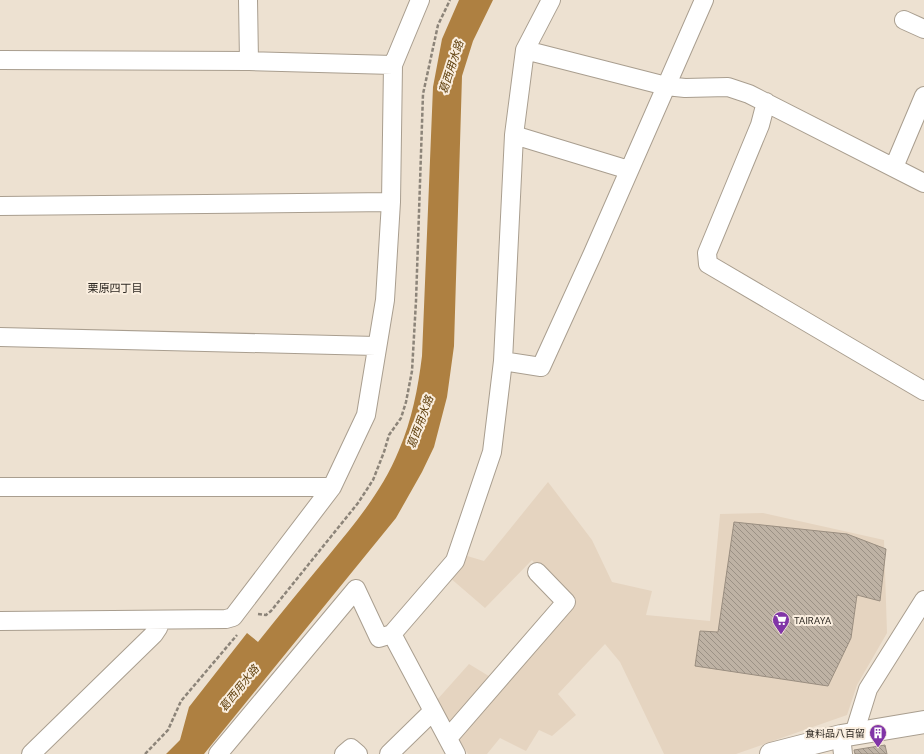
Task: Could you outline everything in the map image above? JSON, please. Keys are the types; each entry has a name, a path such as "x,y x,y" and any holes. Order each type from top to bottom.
{"main road":[{"path":"772,754 846,741 924,722"}],"street":[{"path":"248,0 249,61"},
{"path":"0,621 226,619 233,617 332,486 366,415 376,346 385,300 391,202 393,65 420,0"},
{"path":"218,754 356,589 380,638 392,634 455,561 492,452 503,361 514,135 525,50 551,0"},
{"path":"503,361 541,367 666,86 700,1"},
{"path":"904,20 924,29"},
{"path":"525,50 666,86 684,88 728,87 766,102 924,183"},
{"path":"0,60 249,61 393,65"},
{"path":"894,167 924,96"},
{"path":"766,102 760,125 707,253 708,264 924,390"},
{"path":"514,135 629,170"},
{"path":"0,206 391,202"},
{"path":"0,337 376,346"},
{"path":"0,487 332,486"},
{"path":"448,738 566,602 537,572"},
{"path":"846,741 868,689 924,600"},
{"path":"31,754 154,634 161,620"},
{"path":"392,634 456,754"},
{"path":"389,754 433,711"},
{"path":"344,754 351,748 358,754"}],"path":[{"path":"145,754 168,730 181,701 239,632"}],"shaded area":[{"path":"548,482 592,540 612,582 652,591 646,615 710,621 720,514 763,513 884,540 887,633 857,685 847,715 736,754 664,754 620,662 605,644 558,694 576,715 552,736 539,730 526,751 500,738 487,754 468,754 436,701 469,664 497,681 573,607 532,560 485,608 449,577 464,555 484,561"}],"water":[{"name":"葛西用水路","path":"459,0 493,0 473,41 462,76 454,346 447,397 434,447 422,472 396,518 204,754 166,754 180,740 189,707 247,633 258,642 359,518 393,465 404,439 414,404 422,356 433,87 442,39"}],"building":[{"path":"734,522 847,534 886,549 880,601 857,595 851,638 828,686 695,666 700,631 718,632"},
{"name":"食料品八百留","path":"885,745 887,754 855,754 854,750"}],"place":[{"name":"TAIRAYA","path":"781,635"},
{"name":"食料品八百留","path":"878,748"}],"district":[{"name":"栗原四丁目","path":"115,288"}]}
